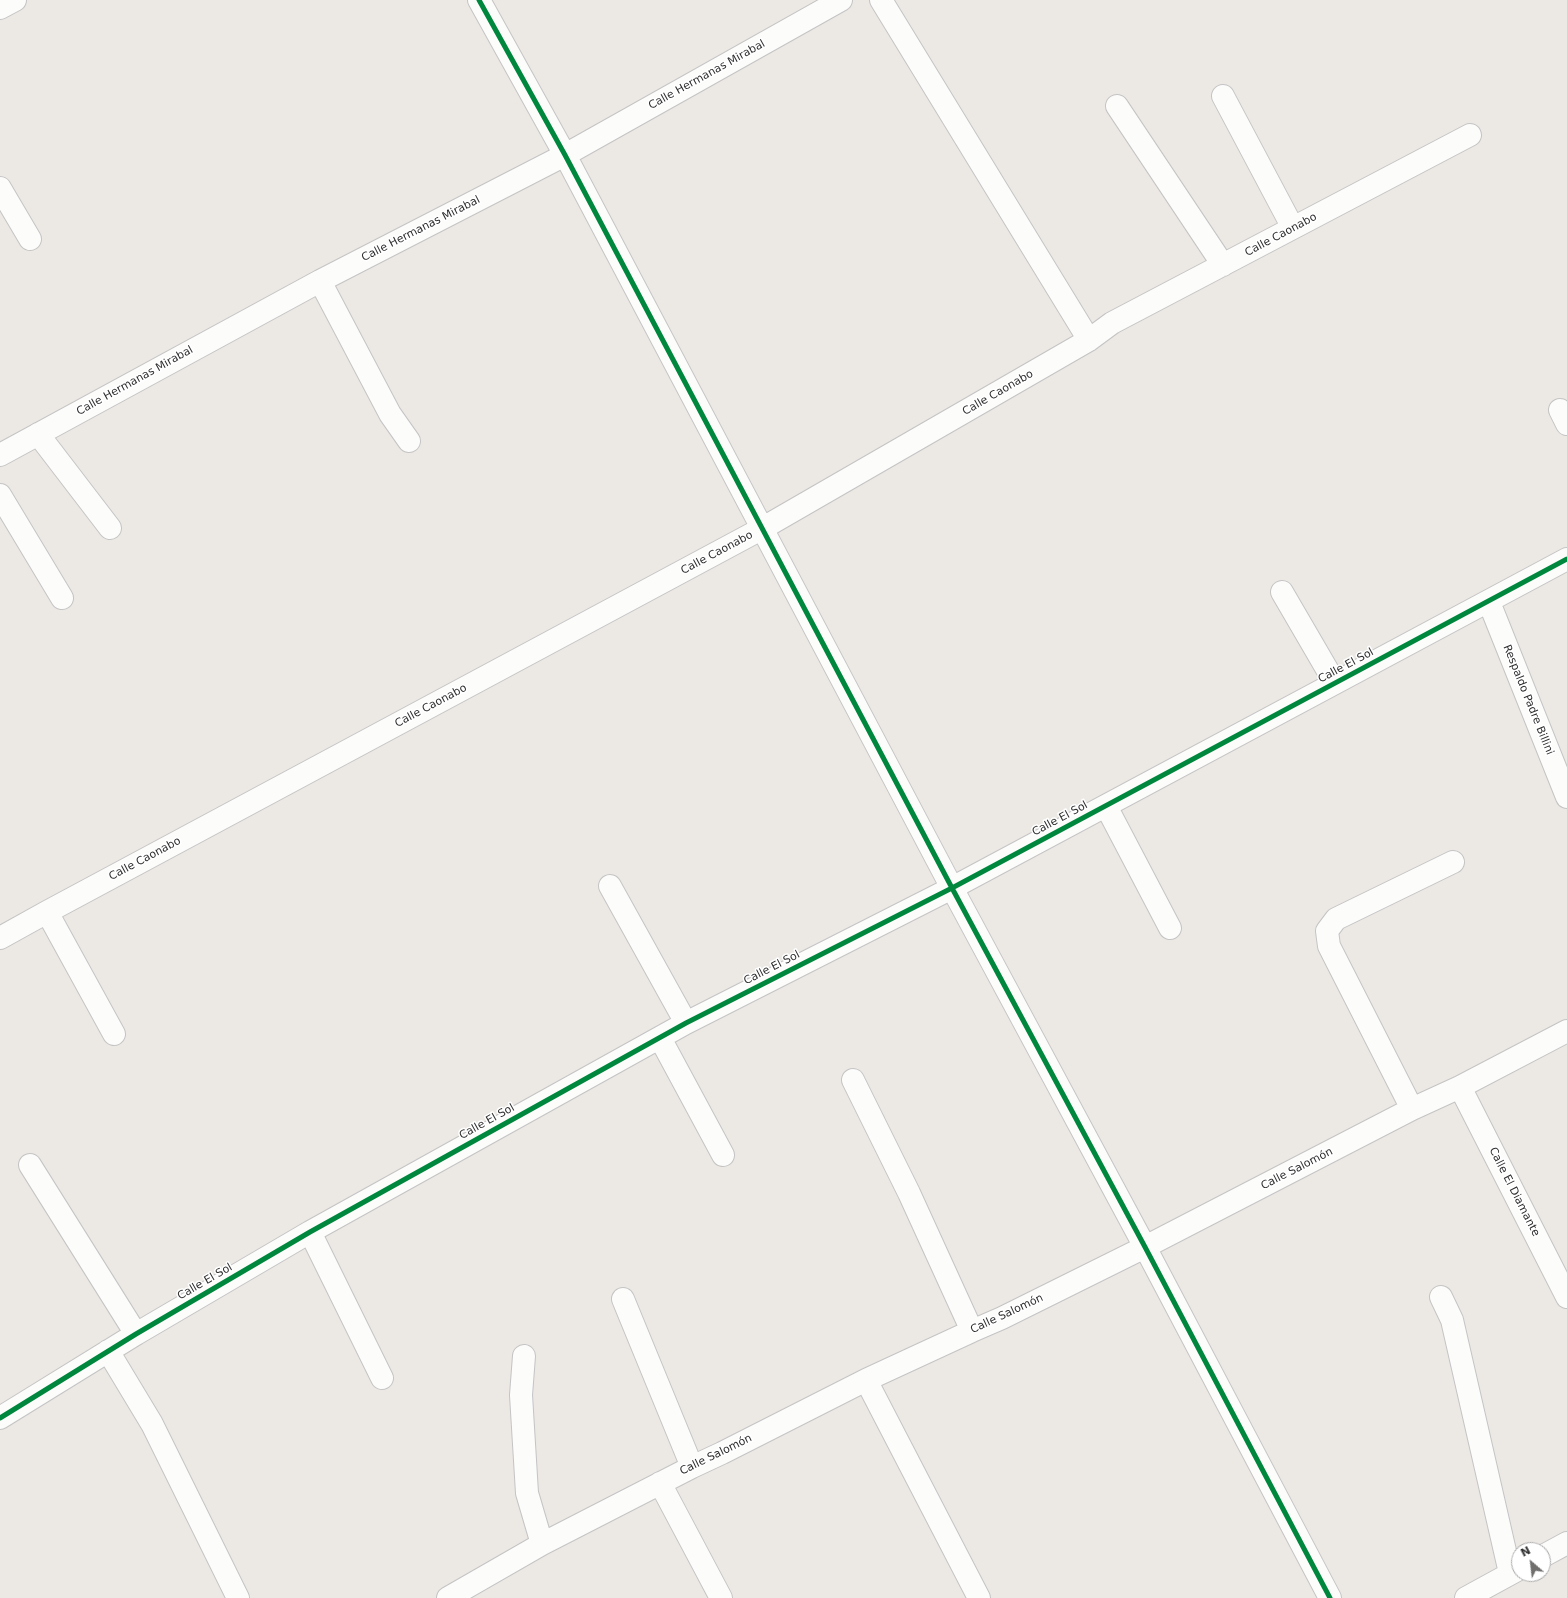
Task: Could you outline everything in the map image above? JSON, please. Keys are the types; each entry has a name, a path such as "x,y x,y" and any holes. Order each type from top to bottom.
{"street":[{"path":"0,8 15,0"},
{"path":"480,0 565,154 952,888 1145,1247 1330,1598"},
{"name":"Calle Hermanas Mirabal","path":"0,455 320,280 565,154 842,0"},
{"path":"881,0 1089,340"},
{"path":"1223,96 1293,228"},
{"path":"1117,106 1223,265"},
{"name":"Calle Caonabo","path":"0,938 763,528 1089,340 1112,323 1470,135"},
{"path":"0,188 30,239"},
{"path":"320,280 390,414 409,441"},
{"path":"38,434 110,528"},
{"path":"0,495 62,598"},
{"name":"Calle El Sol","path":"0,1418 108,1350 310,1232 686,1023 952,888 1567,559"},
{"path":"1282,592 1335,683"},
{"name":"Respaldo Padre Billini","path":"1489,602 1567,797"},
{"path":"1106,806 1170,928"},
{"path":"1412,1109 1330,946 1327,931 1336,919 1453,862"},
{"path":"610,886 686,1023"},
{"path":"47,912 114,1034"},
{"name":"Calle Salomón","path":"448,1598 482,1590 542,1544 660,1483 866,1380 972,1330 1002,1318 1145,1247 1567,1031"},
{"path":"660,1038 722,1155"},
{"path":"853,1080 909,1193 972,1330"},
{"name":"Calle El Diamante","path":"1460,1087 1567,1296"},
{"path":"30,1165 136,1334"},
{"path":"310,1232 382,1378"},
{"path":"1441,1297 1452,1320 1511,1559"},
{"path":"623,1299 692,1467"},
{"path":"108,1350 152,1424 238,1598"},
{"path":"524,1356 521,1396 527,1493 542,1544"},
{"path":"866,1380 979,1598"},
{"path":"660,1483 721,1598"},
{"path":"1551,1552 1567,1543"},
{"path":"1466,1598 1511,1573"}],"cycle path":[{"path":"479,0 565,155 952,888 1145,1247 1330,1598"},
{"path":"0,1418 136,1334 310,1232 686,1023 952,888 1567,559"}]}
